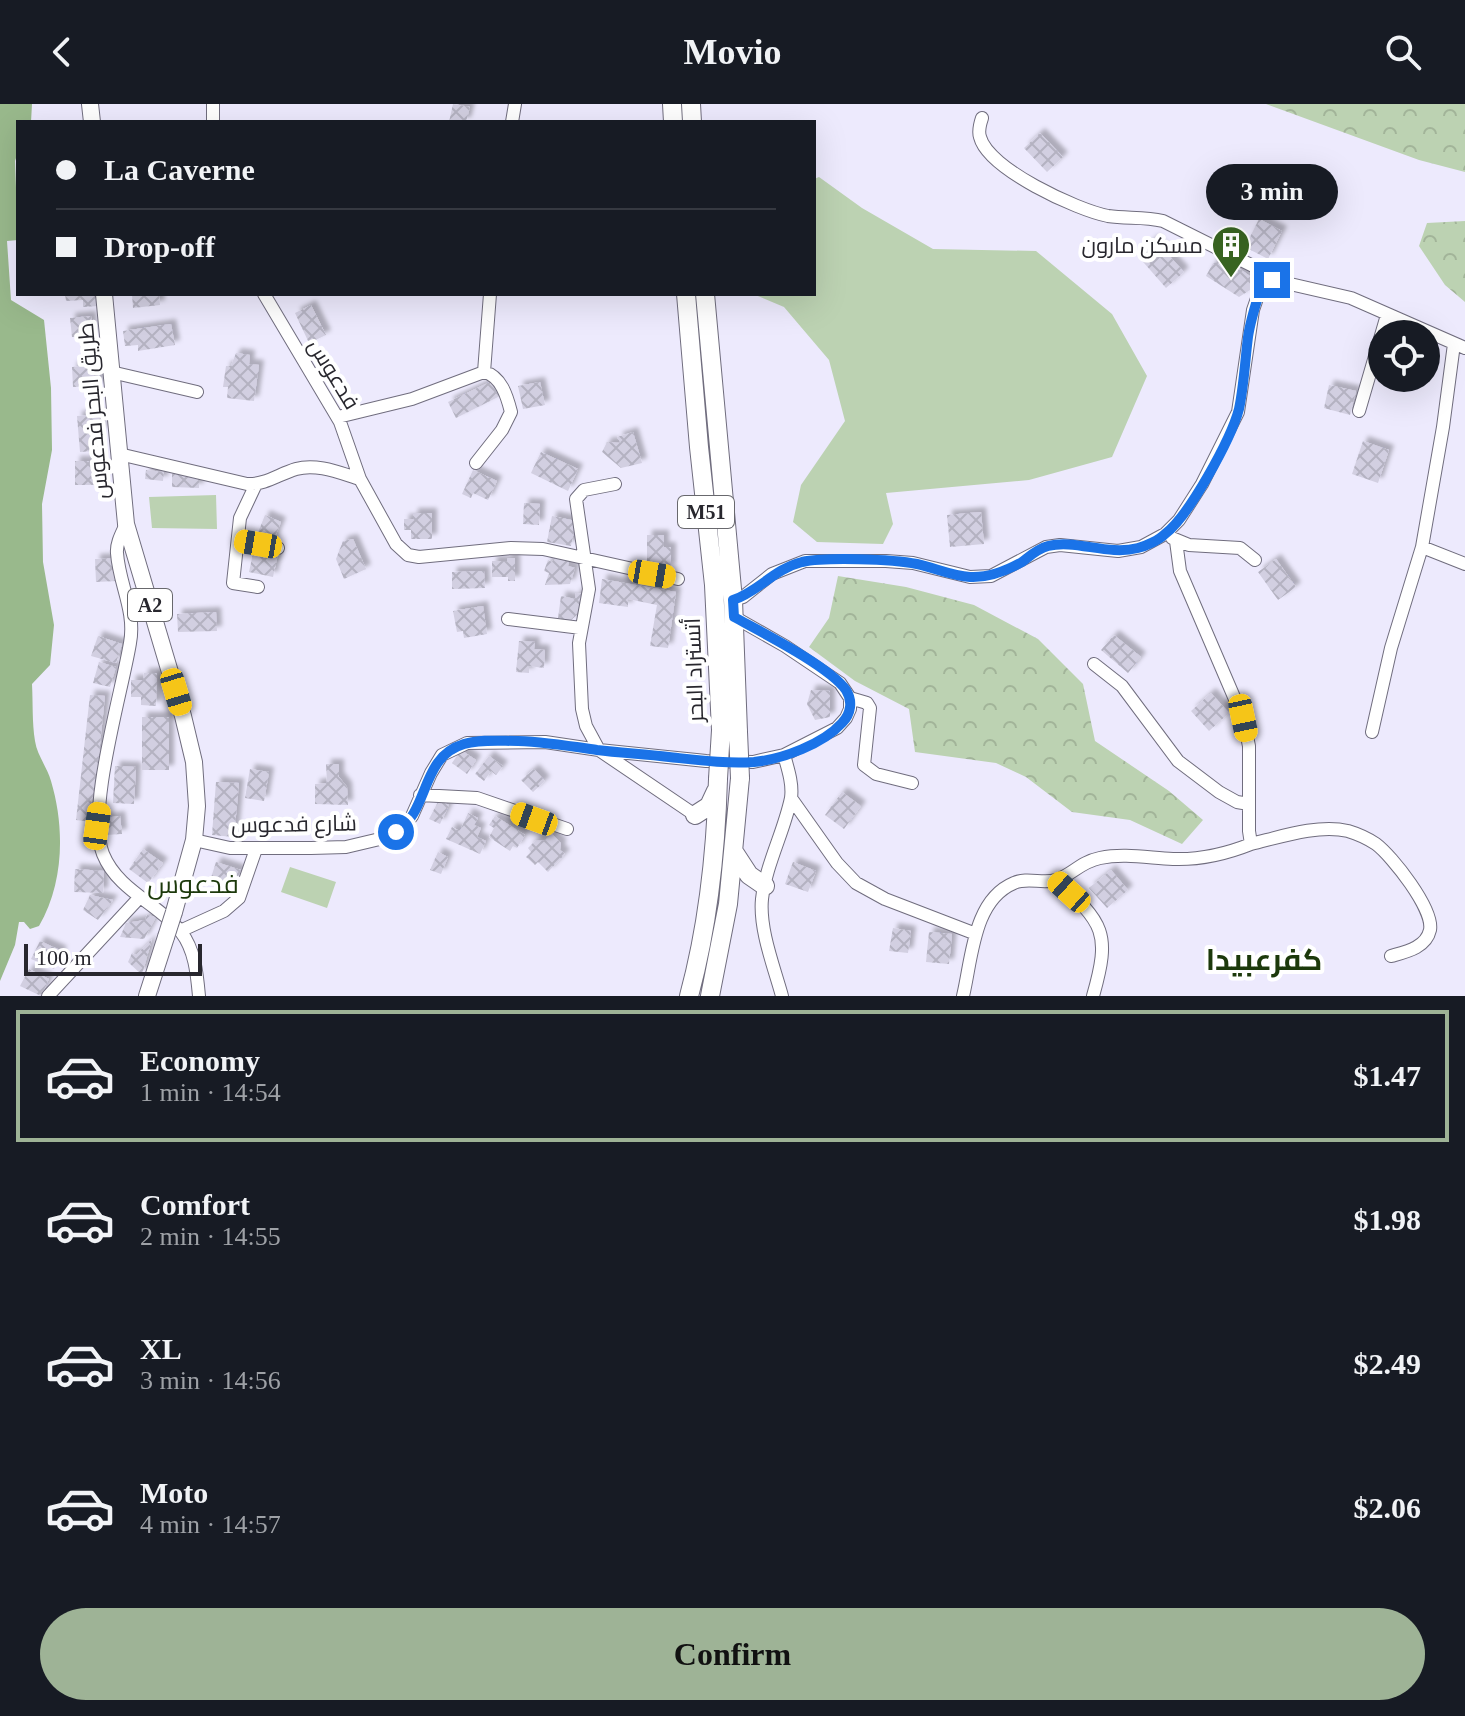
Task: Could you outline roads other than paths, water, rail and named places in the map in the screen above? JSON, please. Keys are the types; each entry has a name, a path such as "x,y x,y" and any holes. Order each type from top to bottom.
{"highway":[{"name":"أتستراد البحر","path":"686,296 729,731 740,778 728,904 710,996"},
{"name":"أتستراد البحر","path":"689,996 704,925 716,834 718,782 729,731 734,609 705,296"},
{"path":"716,834 695,815 709,806 718,782"},
{"path":"734,852 749,875 765,886"},
{"path":"728,904 738,893 765,886"}],"main road":[{"name":"طريق البحر فدعوس","path":"104,296 126,524 183,716 194,762 197,806 194,840 174,912 173,934 147,996"}],"street":[{"path":"982,118 980,138 988,150 1023,180 1096,213 1163,221 1255,267 1264,278 1351,298 1459,346 1422,547 1391,648 1372,732"},
{"path":"1251,844 1249,746 1243,718 1180,571 1171,538 1238,412 1253,310 1264,278"},
{"name":"فدعوس","path":"265,296 338,417 360,479"},
{"path":"484,372 490,296"},
{"path":"1359,411 1387,315"},
{"path":"111,372 197,392"},
{"path":"338,417 412,399 484,372 494,376 500,384 511,412 502,430 476,463"},
{"path":"119,454 256,484 305,467 322,468 360,479 396,544 408,555 419,557 527,548 559,552 678,579"},
{"path":"256,484 243,509 233,583 258,587"},
{"name":"شارع فدعوس","path":"615,484 584,490 576,499 589,589 579,643 582,709 586,726 599,750 695,815"},
{"name":"طريق البحر فدعوس","path":"126,524 117,552 130,609 131,641 115,710 97,826 104,857 121,880 173,934"},
{"path":"912,783 876,774 864,765 870,708 867,703 850,698 846,690 829,675 734,609 743,597 772,574 805,561 886,561 913,563 970,577 991,576 1046,547 1060,545 1118,551 1171,538 1189,545 1240,548 1255,560"},
{"path":"238,541 278,548"},
{"path":"1422,547 1465,564"},
{"path":"508,619 581,628"},
{"path":"1094,664 1122,686 1178,761 1219,792 1237,802 1249,804"},
{"name":"شارع فدعوس","path":"194,840 230,848 256,849 346,847 372,842 404,827 442,755 454,747 480,741 545,742 706,761 753,762 784,755 837,728 846,718 850,698"},
{"path":"782,996 762,916 765,886 791,798 784,755"},
{"path":"420,795 477,798 567,829"},
{"path":"791,798 837,863 856,883 885,899 976,934"},
{"path":"963,996 976,934 986,907 998,892 1015,882 1056,880 1079,864 1099,858 1126,856 1177,860 1205,857 1318,830 1344,830 1363,836 1377,845 1409,882 1429,918 1430,932 1412,950 1391,956"},
{"path":"199,996 193,955 173,934 224,911 239,898 256,849"},
{"path":"1056,880 1082,903 1094,919 1103,940 1102,965 1093,996"},
{"path":"48,996 139,898"}],"place":[{"name":"مسكن مارون","path":"1231,279"}],"district":[{"name":"فدعوس","path":"193,884"},
{"name":"كفرعبيدا","path":"1264,959"}]}
